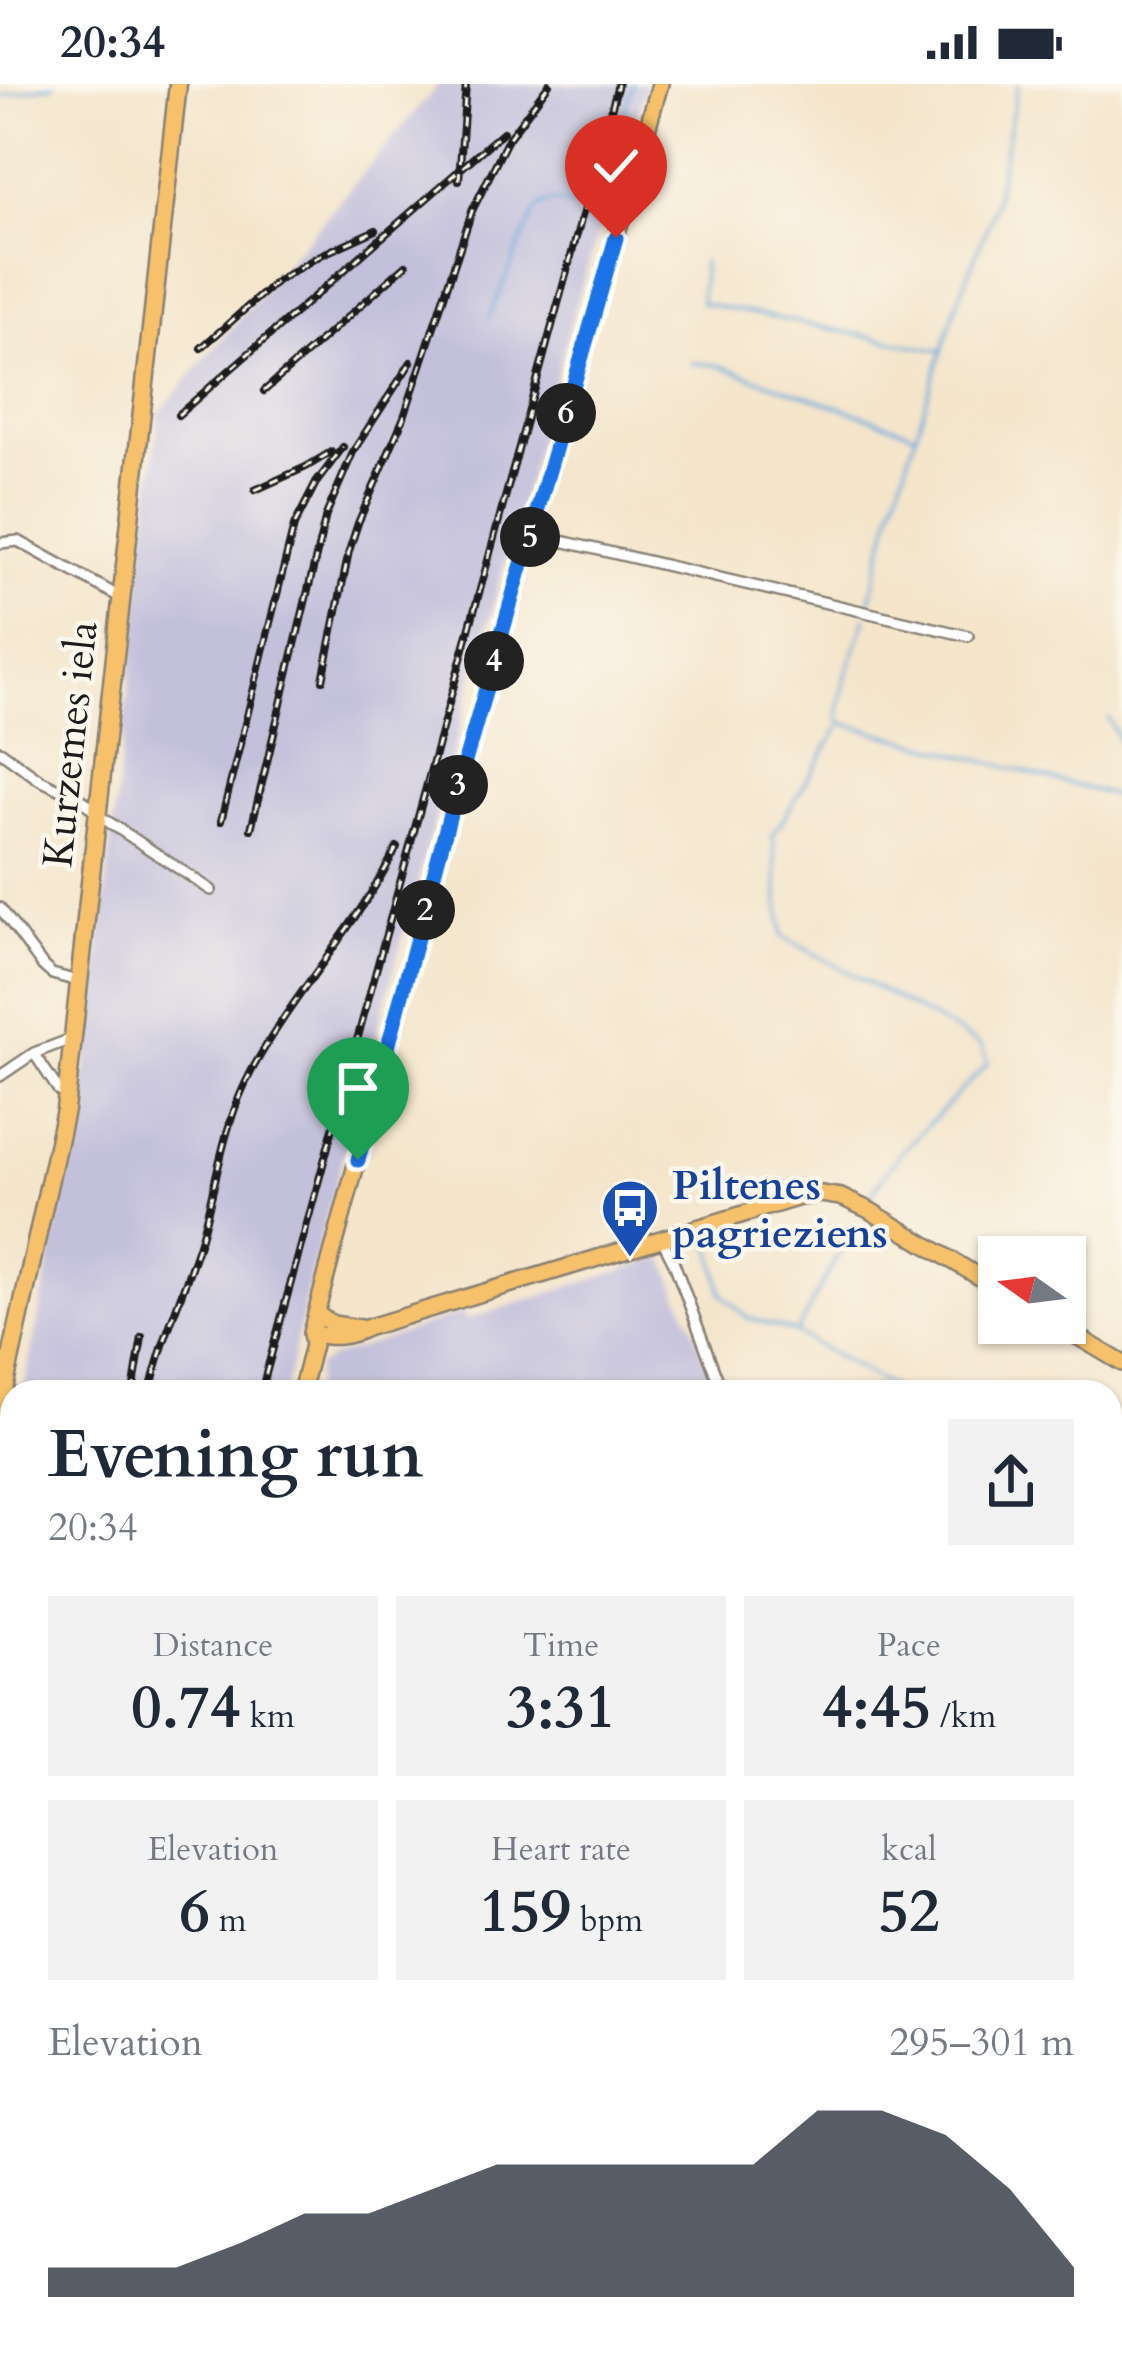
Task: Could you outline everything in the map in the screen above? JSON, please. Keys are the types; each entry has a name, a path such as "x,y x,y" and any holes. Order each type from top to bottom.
{"highway":[{"name":"Kurzemes iela","path":"6,1380 67,1096 178,84"}],"main road":[{"path":"301,1380 451,810 660,84"},
{"path":"311,1333 343,1337 821,1194 869,1210 978,1276"},
{"path":"316,1314 341,1326 369,1327"},
{"path":"1086,1342 1122,1363"}],"street":[{"path":"531,534 968,636"},
{"path":"0,543 18,541 35,548 121,597"},
{"path":"0,751 40,780 84,801 211,890"},
{"path":"0,908 43,966 52,974 78,981"},
{"path":"0,1076 34,1053 74,1038"},
{"path":"34,1053 67,1096"},
{"path":"662,1239 718,1380"}],"shaded area":[{"path":"439,84 647,84 577,299 311,1273 288,1380 25,1380 81,1113 159,413"},
{"path":"664,1257 713,1380 315,1380 317,1367 328,1359 464,1312 465,1320"}],"waterway":[{"path":"0,97 55,84"},
{"path":"588,211 595,210 633,84"},
{"path":"868,609 893,507 957,303 992,214 1018,84"},
{"path":"489,317 534,213 548,203 576,207"},
{"path":"703,261 701,303 941,351"},
{"path":"692,363 717,365 917,434"},
{"path":"866,618 846,675 838,716 842,723 1122,798"},
{"path":"1108,718 1122,746"},
{"path":"842,723 773,836 782,936 981,1045 988,1063 898,1155 866,1202"},
{"path":"796,1333 852,1229"},
{"path":"710,1237 722,1294 746,1317 792,1331 878,1380"}],"railway":[{"path":"459,180 466,84"},
{"path":"323,680 349,551 404,417 472,211 508,139 549,84"},
{"path":"264,1380 618,84"},
{"path":"178,415 503,132"},
{"path":"201,348 278,280 376,230"},
{"path":"264,391 406,265"},
{"path":"251,829 326,515 354,450 411,362"},
{"path":"221,821 294,526 316,483 343,447"},
{"path":"255,490 331,452"},
{"path":"153,1380 199,1244 242,1091 269,1041 397,847"},
{"path":"135,1380 142,1337"}],"place":[{"name":"Piltenes pagrieziens","path":"630,1259"}],"route":[{"path":"358,1160 451,810 616,238"}]}
